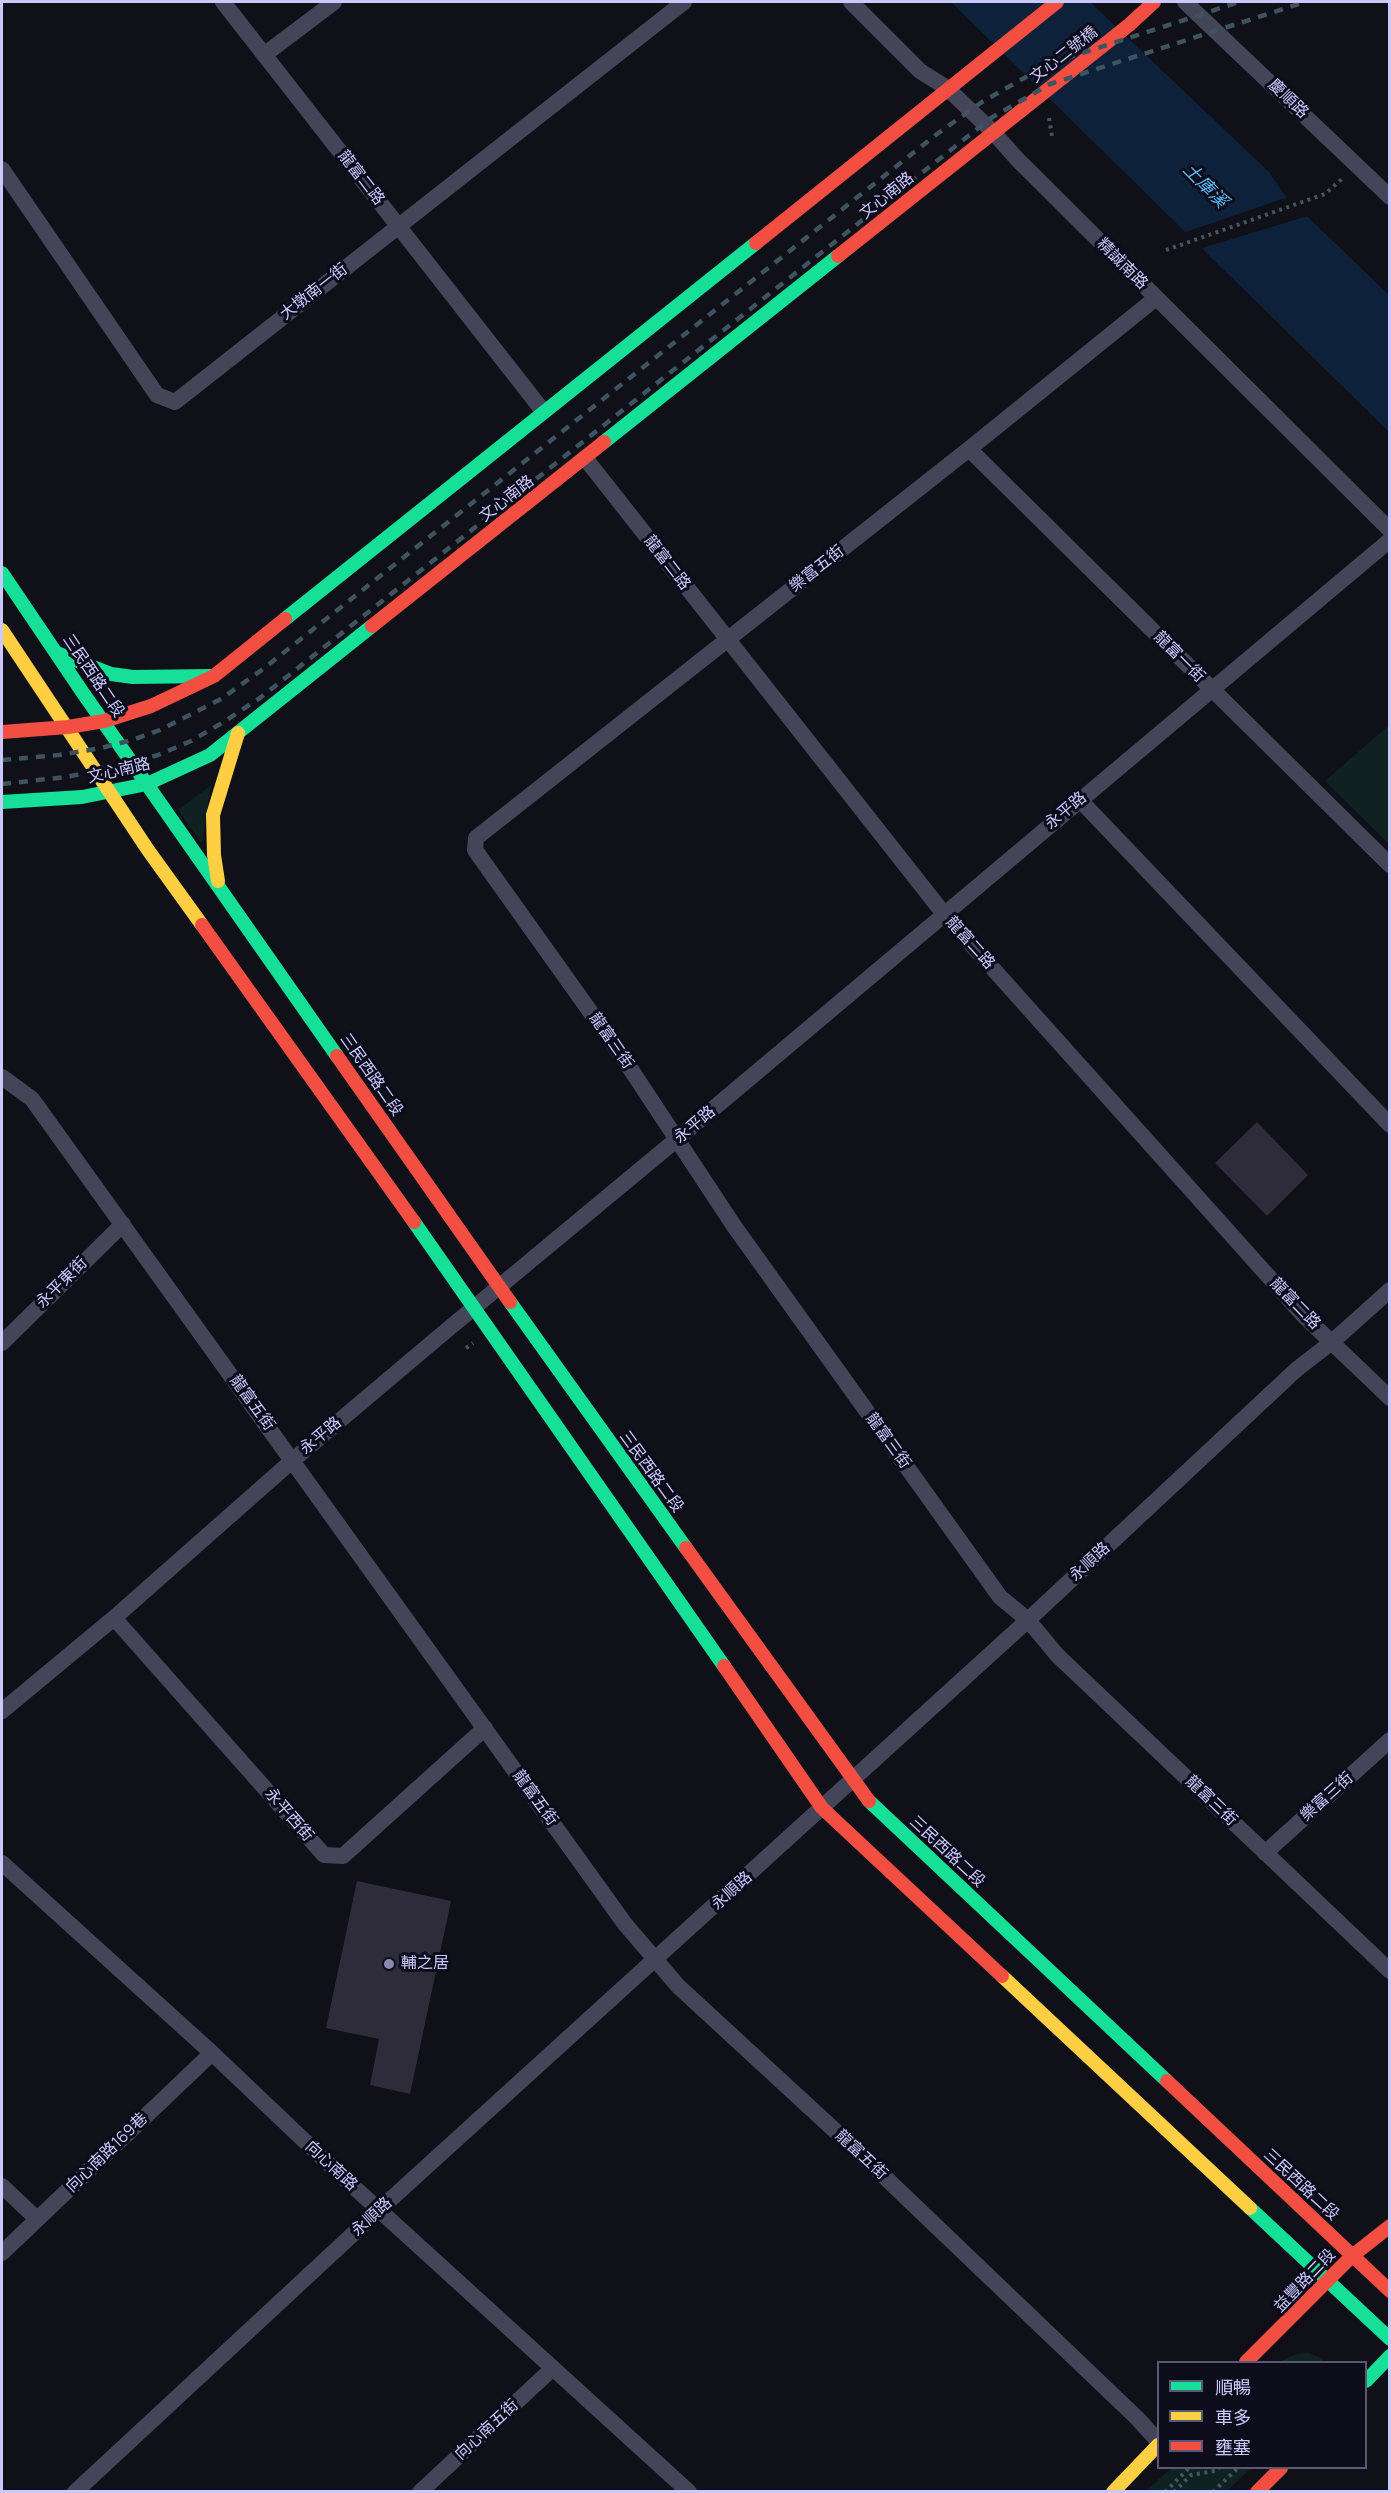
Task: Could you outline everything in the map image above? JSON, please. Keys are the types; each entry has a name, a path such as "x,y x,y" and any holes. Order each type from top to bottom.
{"street":[{"name":"龍富二路","path":"223,2 543,411"},
{"path":"264,55 334,2"},
{"name":"大墩南一街","path":"2,169 157,395 175,402 684,2"},
{"name":"精誠南路","path":"851,2 920,71 947,88 993,132 1017,159 1389,530"},
{"path":"2,732 68,727 104,721 151,706 214,676 1057,2"},
{"name":"文心二號橋","path":"993,132 1129,25 1154,2"},
{"name":"慶順路","path":"1185,2 1389,197"},
{"name":"文心南路","path":"2,802 82,797 147,784 210,755 993,132"},
{"name":"樂富五街","path":"476,838 969,449 1156,298"},
{"name":"龍富一街","path":"969,449 1389,865"},
{"name":"龍富二路","path":"585,458 944,915 1303,1315 1389,1398"},
{"name":"永平路","path":"2,1711 114,1617 293,1460 1389,540"},
{"name":"三民西路二段","path":"2,573 500,1288 869,1801 1389,2291"},
{"path":"2,630 110,792 474,1308 822,1808 1389,2339"},
{"path":"57,653 111,674 133,677 214,676"},
{"path":"219,886 214,855 213,815 238,734"},
{"path":"1079,799 1389,1125"},
{"name":"龍富三街","path":"476,838 475,850 624,1059 741,1236 1000,1597 1028,1620 1057,1655 1389,1971"},
{"name":"龍富五街","path":"2,1077 32,1099 625,1924 678,1986 869,2162 1137,2418 1157,2442"},
{"name":"永平東街","path":"2,1343 123,1224"},
{"name":"永順路","path":"75,2492 380,2210 853,1781 1297,1369 1332,1342 1389,1290"},
{"name":"永平西街","path":"114,1617 324,1855 343,1856 485,1728"},
{"name":"樂富三街","path":"1265,1853 1389,1740"},
{"name":"向心南路","path":"2,1863 689,2492"},
{"name":"向心南路169巷","path":"2,2253 212,2053"},
{"path":"2,2186 37,2219"},
{"name":"益豐路二段","path":"1247,2361 1329,2282 1352,2256 1389,2226"},
{"path":"1367,2379 1389,2356"},
{"name":"向心南五街","path":"420,2492 553,2368"},
{"path":"1113,2492 1157,2444"},
{"path":"1257,2492 1280,2469"}],"path":[{"path":"1049,118 1052,136"},
{"path":"1166,250 1325,194 1357,165"},
{"path":"466,1348 473,1343"},
{"path":"1165,2492 1188,2469"},
{"path":"1174,2492 1191,2475 1218,2469"},
{"path":"1214,2492 1237,2469"}],"shaded area":[{"path":"1389,725 1389,844 1325,781"},
{"path":"211,785 202,844 178,810"},
{"path":"1309,2353 1323,2361 1281,2361 1296,2354"},
{"path":"1170,2469 1250,2469 1227,2491 1146,2491"}],"water":[{"name":"土庫溪","path":"951,2 1090,2 1269,172 1283,193 1389,295 1389,432"}],"pier":[{"path":"1291,196 1311,215 1199,249 1183,233"}],"building":[{"path":"1257,1122 1308,1175 1267,1216 1215,1163"},
{"name":"輔之居","path":"357,1881 451,1901 410,2094 370,2085 379,2039 326,2028"}],"railway":[{"path":"2,760 59,755 132,740 160,730 221,699 263,669 937,134 982,102 1058,61 1239,2"},
{"path":"2,784 66,777 124,765 158,755 191,741 260,698 991,118 1050,84 1305,2"}],"traffic: fast":[{"path":"285,619 756,243"},
{"path":"604,442 838,256"},
{"path":"2,573 83,693 337,1056"},
{"path":"2,802 82,797 147,784 210,755 372,626"},
{"path":"57,653 111,674 133,677 211,676"},
{"path":"414,1222 724,1666"},
{"path":"510,1302 686,1548"},
{"path":"869,1801 1167,2081"},
{"path":"1250,2208 1390,2339"},
{"path":"1367,2380 1390,2356"}],"traffic: slow":[{"path":"2,630 148,850 202,925"},
{"path":"218,881 214,855 213,815 238,733"},
{"path":"1002,1976 1250,2208"},
{"path":"1113,2492 1157,2446"}],"traffic: jam":[{"path":"756,243 1057,2"},
{"path":"838,256 1129,25 1154,2"},
{"path":"372,626 604,442"},
{"path":"2,732 68,727 104,721 151,706 214,676 285,619"},
{"path":"202,925 414,1222"},
{"path":"337,1056 510,1302"},
{"path":"686,1548 869,1801"},
{"path":"724,1666 822,1808 1002,1976"},
{"path":"1167,2081 1390,2291"},
{"path":"1247,2361 1352,2256 1390,2226"},
{"path":"1257,2492 1280,2469"}],"place":[{"name":"輔之居","path":"389,1964"}]}
